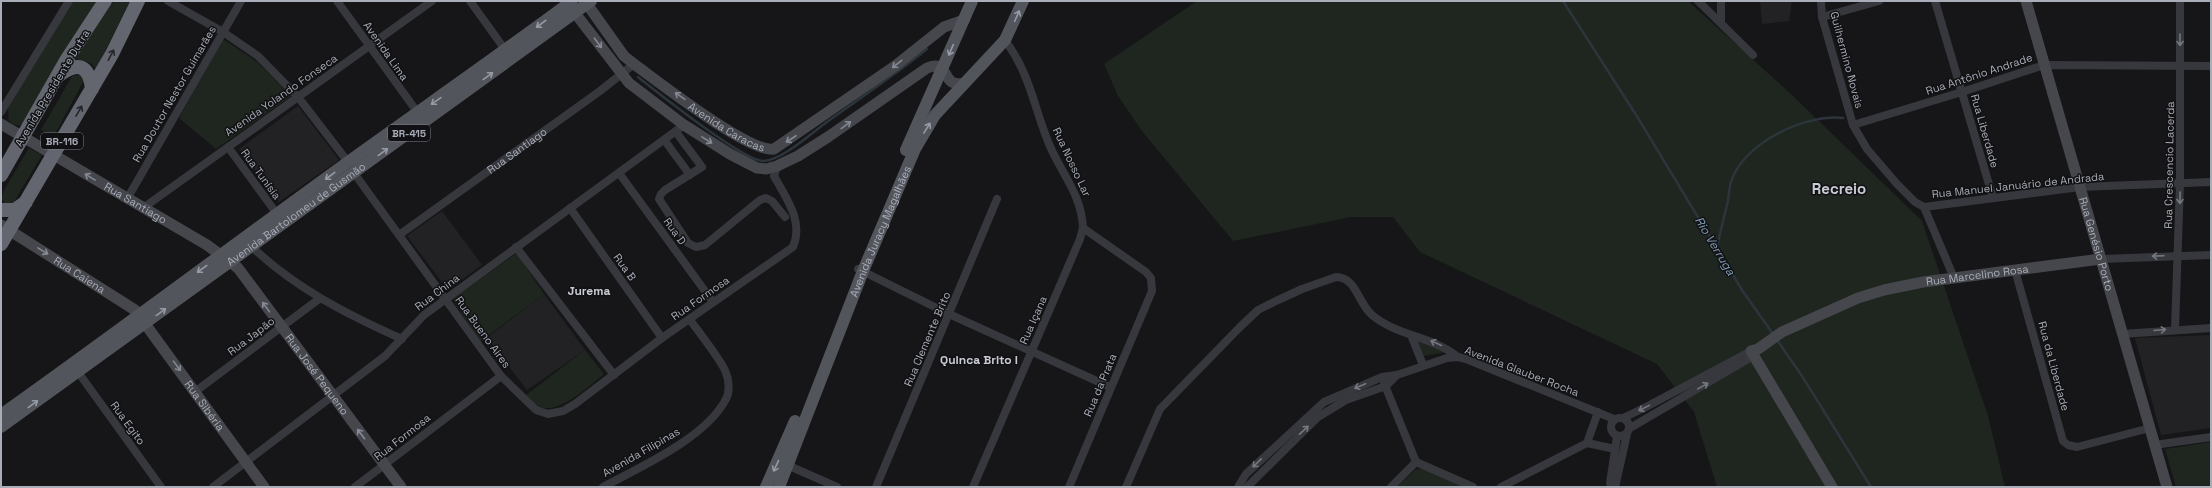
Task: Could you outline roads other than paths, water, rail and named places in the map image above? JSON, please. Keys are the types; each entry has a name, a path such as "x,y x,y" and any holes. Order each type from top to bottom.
{"highway":[{"name":"Avenida Presidente Dutra","path":"1,175 58,76 105,1"},
{"name":"BR-116","path":"1,244 4,226 32,194 92,89 138,1"},
{"path":"58,76 68,69 76,66 84,68 89,73 92,89"},
{"path":"1,210 15,210 23,205 32,194"}],"main road":[{"name":"Avenida Juracy Magalhães","path":"779,487 860,270 916,127 972,1"},
{"name":"Avenida Juracy Magalhães","path":"766,487 860,270 921,137 935,115 964,82 1005,40 1023,1"},
{"name":"Avenida Bartolomeu de Gusmão","path":"226,261 233,246 348,162 506,51 574,7 589,2"},
{"name":"Avenida Bartolomeu de Gusmão","path":"1,415 226,261 252,248 574,7"},
{"name":"Avenida Bartolomeu de Gusmão","path":"1,427 78,372 143,319"}],"street":[{"path":"1,112 69,1"},
{"path":"168,1 223,32 258,56 298,97 348,162"},
{"name":"Rua Doutor Nestor Guimarães","path":"127,199 241,1"},
{"name":"Avenida Lima","path":"337,1 418,113"},
{"name":"Avenida Yolando Fonseca","path":"143,208 432,1"},
{"path":"470,1 506,51"},
{"path":"1698,1 1721,22 1753,56"},
{"path":"1721,1 1721,22"},
{"name":"Guilhermino Novais","path":"1820,1 1822,17 1853,125 1867,149 1897,184 1915,202 1924,207"},
{"path":"1822,17 1879,1"},
{"name":"Rua Liberdade","path":"1935,1 1993,198"},
{"name":"Rua Genésio Porto","path":"2026,1 2167,487"},
{"name":"Rua Crescencio Lacerda","path":"2175,329 2180,183 2180,1"},
{"name":"Avenida Caracas","path":"589,2 624,56 742,139 768,150 774,149 814,123 895,66 944,27 964,20"},
{"name":"Avenida Caracas","path":"574,7 621,74 680,129 757,168 766,169 777,166 828,137 927,68 934,66 943,68"},
{"name":"Rua Nosso Lar","path":"1005,40 1022,66 1048,142 1078,197 1083,214 1083,228"},
{"name":"Rua Santiago","path":"399,235 600,91 634,64"},
{"name":"Rua Antônio Andrade","path":"1853,125 2044,65 2211,66"},
{"path":"943,68 951,82 955,84 964,82"},
{"name":"Rua Santiago","path":"1,124 207,245 226,261"},
{"path":"680,129 702,167 665,190 660,194 660,199 688,243 696,247 705,246 760,200 766,198 772,201 785,217"},
{"name":"Rua China","path":"213,487 385,356 416,322 445,299 680,129"},
{"path":"665,141 690,174"},
{"name":"Rua Tunísia","path":"228,147 277,214"},
{"name":"Rua Formosa","path":"548,414 563,411 662,338 690,320 713,302 794,246 798,227 794,214 774,176 777,166"},
{"name":"Rua D","path":"619,172 713,302"},
{"name":"Rua Bueno Aires","path":"354,173 501,376 536,410 548,414"},
{"name":"Rua Manuel Januário de Andrada","path":"1924,207 2080,187 2211,182"},
{"name":"Rua Clemente Brito","path":"876,487 997,198"},
{"path":"1924,207 1954,278"},
{"name":"Rua B","path":"570,208 662,338"},
{"name":"Rua Caiena","path":"4,226 123,302 143,319"},
{"name":"Rua da Prata","path":"1069,487 1110,387 1152,292 1151,278 1146,272 1083,228"},
{"name":"Rua Içana","path":"973,487 1080,239 1083,228"},
{"path":"207,245 233,246"},
{"path":"516,247 614,374"},
{"path":"252,248 272,267 319,299 402,339"},
{"name":"Rua Marcelino Rosa","path":"1628,431 1782,332 1864,296 1897,287 1954,278 2101,259 2211,255"},
{"name":"Rua José Pequeno","path":"226,261 238,268 281,328 401,487"},
{"path":"860,270 949,314 1110,387"},
{"name":"Rua da Liberdade","path":"2015,270 2063,441 2072,447 2150,428"},
{"path":"1126,487 1154,419 1167,400 1258,310 1302,289 1336,277 1342,277 1352,285 1364,306 1372,315 1387,325 1411,335 1434,342 1458,357"},
{"name":"Rua Japão","path":"196,391 319,299"},
{"name":"Rua Sibéria","path":"143,319 264,487"},
{"name":"Avenida Filipinas","path":"603,487 662,456 684,441 704,425 727,399 729,389 726,372 690,320"},
{"path":"2122,334 2175,329 2211,328"},
{"path":"1411,335 1423,365"},
{"path":"1757,349 1832,487"},
{"name":"Rua Marcelino Rosa","path":"1623,418 1757,349"},
{"name":"Avenida Glauber Rocha","path":"1238,487 1246,474 1316,407 1333,397 1382,377 1397,375 1423,365 1458,357 1614,419"},
{"name":"Rua Egito","path":"78,372 161,487"},
{"name":"Avenida Glauber Rocha","path":"1247,487 1318,417 1346,400 1386,386 1397,375"},
{"name":"Rua Formosa","path":"355,487 501,376"},
{"path":"1382,377 1416,462 1473,487"},
{"path":"1587,443 1598,412"},
{"path":"1610,487 1617,436 1610,428 1614,419 1623,418 1628,422 1628,431 1615,487"},
{"path":"1617,436 1628,431"},
{"path":"2154,445 2211,437"},
{"path":"1501,487 1587,443 1615,449"},
{"path":"1391,487 1416,462"},
{"path":"787,464 836,487"}],"waterway":[{"name":"Rio Verruga","path":"1563,1 1638,118 1742,290 1773,334"},
{"path":"638,77 721,139 754,158 764,161 780,156 799,144 927,49"},
{"path":"1717,248 1732,179 1739,166 1750,153 1763,142 1778,133 1795,126 1828,118 1843,118"},
{"name":"Rio Verruga","path":"1777,340 1802,376 1871,487"}],"district":[{"name":"Recreio","path":"1839,189"},
{"name":"Jurema","path":"589,291"},
{"name":"Quinca Brito I","path":"979,360"}]}
